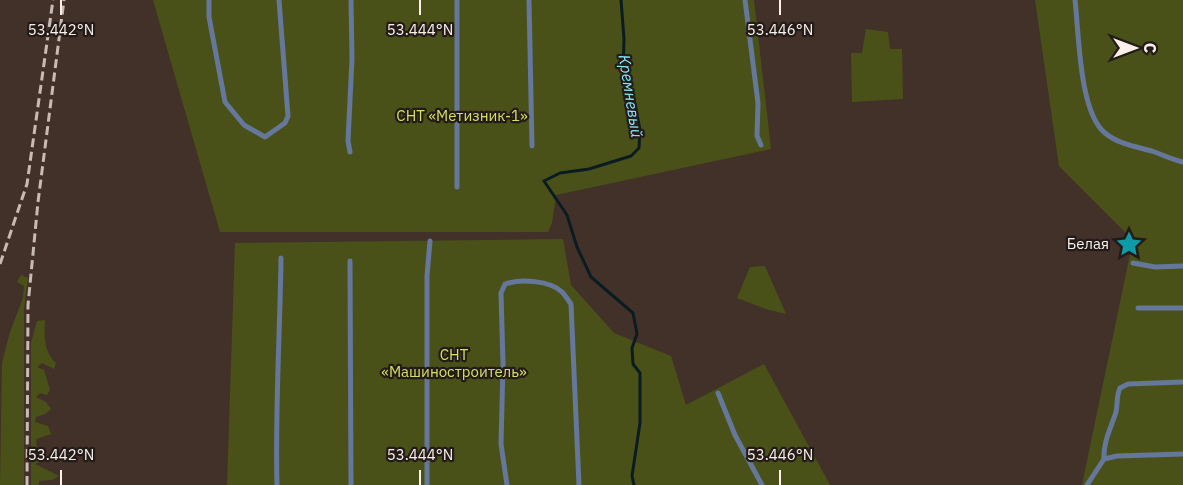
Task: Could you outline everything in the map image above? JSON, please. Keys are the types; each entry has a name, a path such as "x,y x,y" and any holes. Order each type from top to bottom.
{"lane":[{"path":"209,0 209,17 225,102 244,125 265,137 285,123 288,116 279,0"},
{"path":"350,152 348,141 352,59 351,0"},
{"path":"457,0 458,187"},
{"path":"529,0 532,146"},
{"path":"745,0 758,103 757,136 761,145"},
{"path":"1075,0 1083,83 1099,128 1118,140 1183,162"},
{"path":"427,485 427,276 430,241"},
{"path":"277,485 276,436 281,258"},
{"path":"350,261 351,485"},
{"path":"1133,263 1155,267 1183,266"},
{"path":"507,485 501,444 503,364 501,293 505,284 516,280 539,282 560,290 571,304 579,485"},
{"path":"1138,308 1183,308"},
{"path":"1087,485 1104,459 1104,448 1117,409 1117,396 1120,388 1128,384 1183,382"},
{"path":"718,393 735,435 762,485"},
{"path":"1104,459 1117,456 1183,454"}],"green space":[{"name":"СНТ «Метизник-1»","path":"153,0 754,0 771,149 556,195 552,223 548,232 220,232"},
{"path":"1035,0 1183,0 1183,485 1082,485 1133,240 1059,166"},
{"path":"866,29 888,32 890,49 902,49 903,99 852,102 851,53 862,53"},
{"name":"СНТ «Машиностроитель»","path":"563,239 571,285 614,333 671,356 686,405 764,364 830,485 227,485 235,243"},
{"path":"765,266 786,314 737,298 750,267"},
{"path":"21,275 28,278 24,307 24,485 0,485 2,363 10,332 23,298 24,286 17,282"},
{"path":"45,320 47,349 56,363 54,369 42,363 37,367 44,370 50,390 47,395 40,393 36,397 46,402 51,409 36,417 35,422 48,426 51,434 36,439 37,449 42,452 43,460 35,464 59,476 52,480 39,481 39,485 31,485 31,343 37,321"}],"waterway":[{"name":"Кремневый","path":"621,0 624,39 623,72 635,104 640,130 639,148 631,156 589,169 560,173 544,181 567,215 577,247 591,277 633,313 637,334 632,348 633,364 640,373 640,423 632,476 634,485"}],"railway":[{"path":"0,264 27,184 53,0"},
{"path":"27,485 28,305 38,202 64,0"}],"place":[{"name":"Белая","path":"1129,244"}]}
